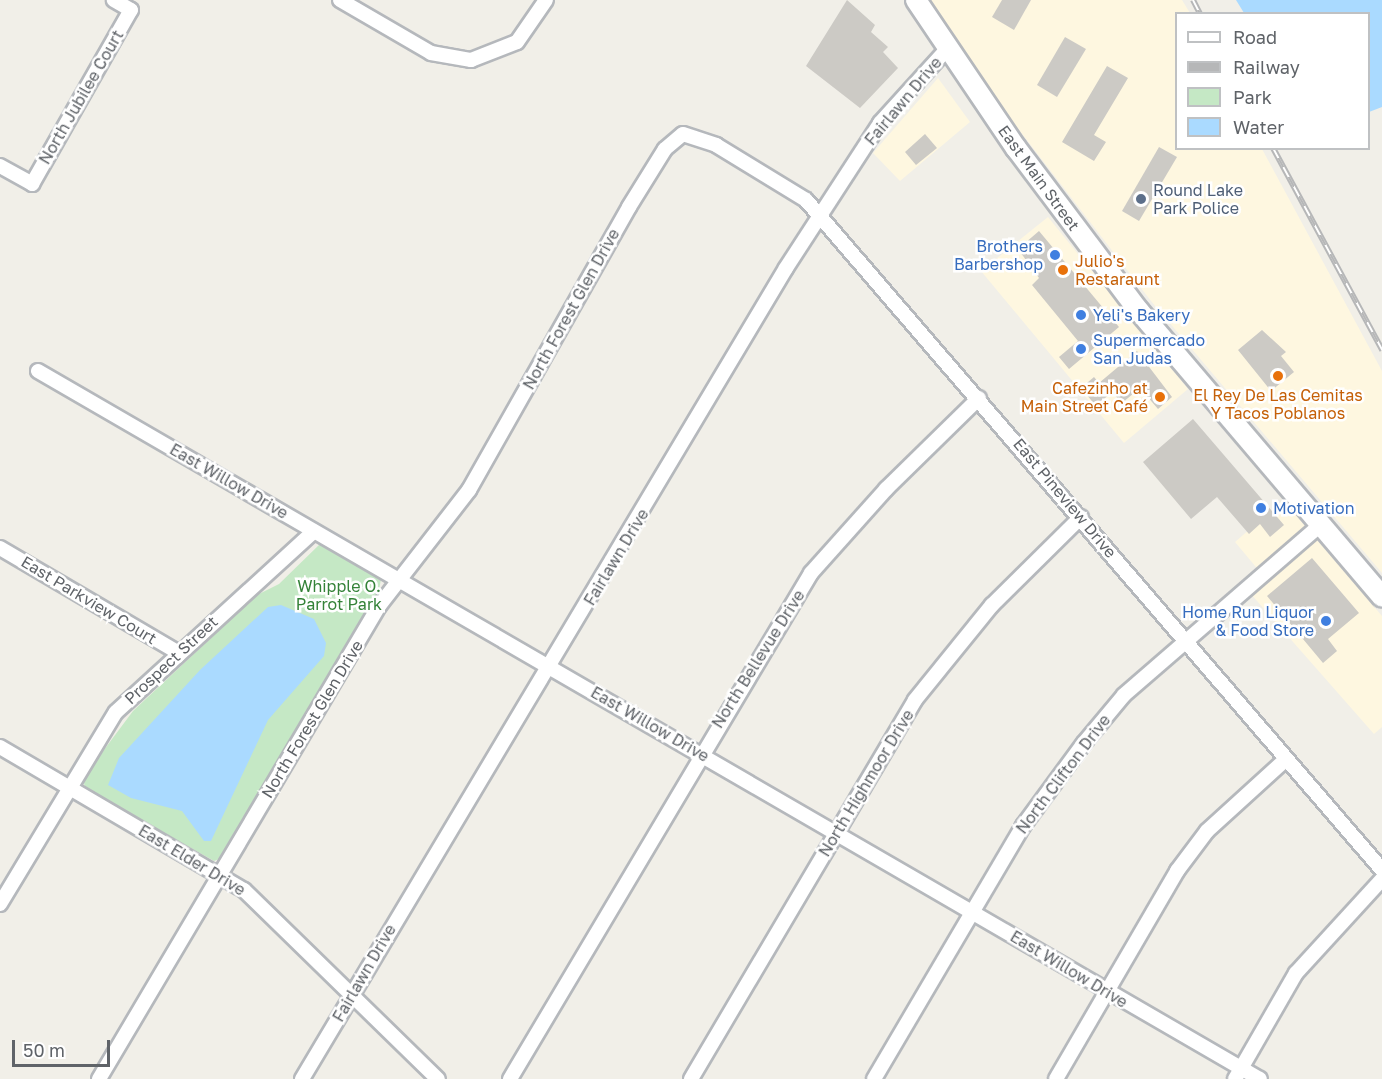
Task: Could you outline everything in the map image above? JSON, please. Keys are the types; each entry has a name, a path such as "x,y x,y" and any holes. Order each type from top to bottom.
{"main road":[{"name":"East Main Street","path":"916,0 947,49 1139,311 1382,597"}],"street":[{"name":"North Jubilee Court","path":"0,165 32,184 131,10 114,0"},
{"path":"340,0 431,52 471,60 516,42 546,0"},
{"name":"Fairlawn Drive","path":"302,1079 547,665 607,576 819,215 880,123 947,49"},
{"name":"North Forest Glen Drive","path":"99,1079 397,579 469,490 665,149 683,134 696,135 726,151"},
{"name":"East Pineview Drive","path":"726,151 806,200 979,398 1382,870"},
{"name":"East Willow Drive","path":"38,371 972,911 1238,1073 1260,1079"},
{"name":"North Bellevue Drive","path":"510,1079 700,754 811,573 886,489 979,398"},
{"name":"North Highmoor Drive","path":"691,1079 915,700 956,645 1081,517"},
{"name":"North Clifton Drive","path":"874,1079 1023,826 1084,743 1124,695 1320,525"},
{"name":"Prospect Street","path":"0,904 68,787 116,712 177,652 314,531"},
{"name":"East Parkview Court","path":"0,548 177,652"},
{"name":"East Elder Drive","path":"0,747 220,874 300,940 351,995 438,1079"},
{"path":"1056,1079 1150,914 1207,831 1286,759"},
{"path":"1238,1073 1296,973 1382,879"}],"shaded area":[{"path":"929,0 1182,0 1189,12 1175,12 1175,150 1263,150 1382,371 1382,573 1151,301 999,104"},
{"path":"938,78 970,122 900,181 873,153"},
{"path":"1048,217 1188,389 1124,443 981,271"},
{"path":"1283,500 1382,616 1382,727 1374,734 1250,593 1266,579 1235,542"}],"green space":[{"name":"Whipple O. Parrot Park","path":"320,544 381,579 379,590 219,859 214,861 85,788 83,778 133,711 257,595 279,584"}],"water":[{"path":"1236,0 1382,0 1382,107 1370,112 1370,12 1243,12"},
{"path":"281,605 314,619 326,643 324,656 268,720 211,841 204,841 182,811 131,798 108,785 119,758 200,670 268,607"}],"building":[{"path":"847,0 875,25 871,32 888,47 883,52 898,68 860,108 806,66"},
{"path":"1002,0 1031,0 1014,30 992,17"},
{"path":"1065,37 1086,49 1057,97 1037,85"},
{"path":"1107,66 1128,78 1094,135 1106,142 1094,161 1062,142"},
{"path":"925,134 937,148 916,165 905,152"},
{"path":"1159,147 1177,157 1139,221 1122,211"},
{"path":"1039,231 1119,327 1069,369 1059,357 1078,341 1032,285 1039,278 1018,249"},
{"path":"1262,330 1286,352 1281,356 1294,372 1271,391 1238,350"},
{"path":"1137,351 1172,397 1158,409 1140,388 1122,403 1112,392 1096,406 1081,388 1094,377 1099,383"},
{"path":"1193,419 1284,525 1270,537 1260,524 1249,534 1217,497 1191,519 1143,462"},
{"path":"1312,558 1359,613 1328,639 1337,651 1323,663 1267,596"}],"railway":[{"path":"1193,0 1199,12"},
{"path":"1274,150 1382,350"}],"place":[{"name":"Round Lake Park Police","path":"1141,199"},
{"name":"Brothers Barbershop","path":"1055,255"},
{"name":"Julio's Restaraunt","path":"1063,270"},
{"name":"Yeli's Bakery","path":"1081,315"},
{"name":"Supermercado San Judas","path":"1081,349"},
{"name":"El Rey De Las Cemitas Y Tacos Poblanos","path":"1278,376"},
{"name":"Cafezinho at Main Street Café","path":"1160,397"},
{"name":"Motivation","path":"1261,508"},
{"name":"Home Run Liquor & Food Store","path":"1326,621"}]}
